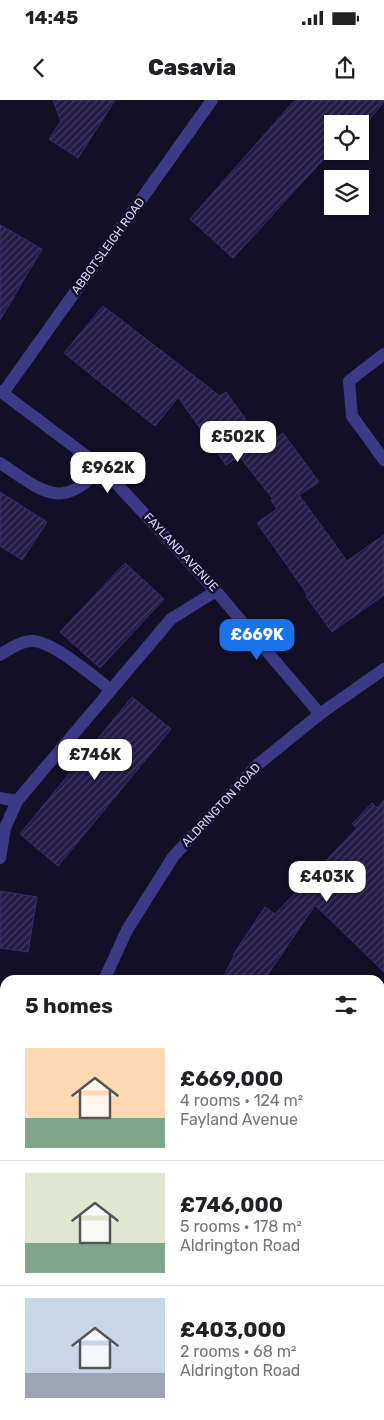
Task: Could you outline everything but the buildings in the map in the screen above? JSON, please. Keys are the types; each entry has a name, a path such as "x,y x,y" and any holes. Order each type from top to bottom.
{"street":[{"name":"ABBOTSLEIGH ROAD","path":"2,392 212,100"},
{"path":"384,354 349,381 352,416 384,460"},
{"name":"FAYLAND AVENUE","path":"2,392 101,467 216,591 320,714"},
{"path":"0,463 46,493 65,494 87,484 101,467"},
{"path":"0,858 6,828 17,801 171,619 216,591"},
{"path":"0,655 14,646 32,641 52,647 111,690"},
{"name":"ALDRINGTON ROAD","path":"106,975 127,930 174,857 256,766 320,714 384,669"},
{"path":"0,798 17,801"}]}
